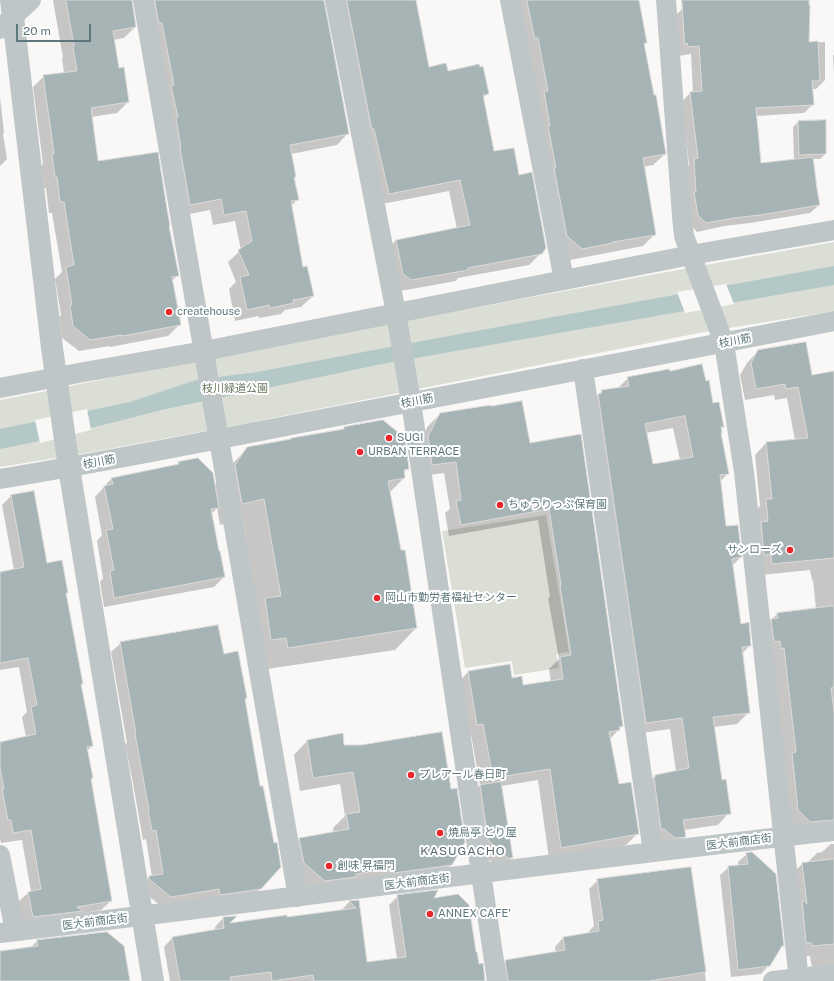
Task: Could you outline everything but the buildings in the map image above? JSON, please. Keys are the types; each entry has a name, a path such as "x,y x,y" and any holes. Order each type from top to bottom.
{"street":[{"path":"31,0 9,14 68,468 153,981"},
{"path":"143,0 298,896"},
{"path":"335,0 396,313 411,402 497,981"},
{"path":"510,0 564,280"},
{"path":"666,0 684,236 724,343 744,472 799,979"},
{"path":"0,388 204,351 691,255 834,230"},
{"name":"枝川筋","path":"0,479 68,468 834,321"},
{"path":"583,369 653,852"},
{"name":"医大前商店街","path":"8,932 834,831"},
{"path":"0,856 8,932"},
{"path":"773,981 834,974"}],"green space":[{"name":"枝川緑道公園","path":"834,242 834,311 704,332 248,423 87,453 0,467 0,400 440,314"},
{"path":"546,515 569,652 556,654 559,668 514,675 512,661 465,668 442,531"}],"shaded area":[{"path":"834,266 834,285 387,363 166,409 35,442 0,449 0,429 130,402 196,380 257,372"}],"pier":[{"path":"726,284 734,304 685,313 677,292"},
{"path":"87,409 91,430 40,443 35,420"}],"place":[{"name":"createhouse","path":"169,312"},
{"name":"SUGI","path":"389,438"},
{"name":"URBAN TERRACE","path":"360,452"},
{"name":"ちゅうりっぷ保育園","path":"500,505"},
{"name":"サンローズ","path":"790,550"},
{"name":"岡山市勤労者福祉センター","path":"377,598"},
{"name":"プレアール春日町","path":"411,775"},
{"name":"焼鳥亭 とり屋","path":"440,833"},
{"name":"創味 昇福門","path":"329,866"},
{"name":"ANNEX CAFE'","path":"430,914"}],"district":[{"name":"KASUGACHO","path":"463,851"}]}
